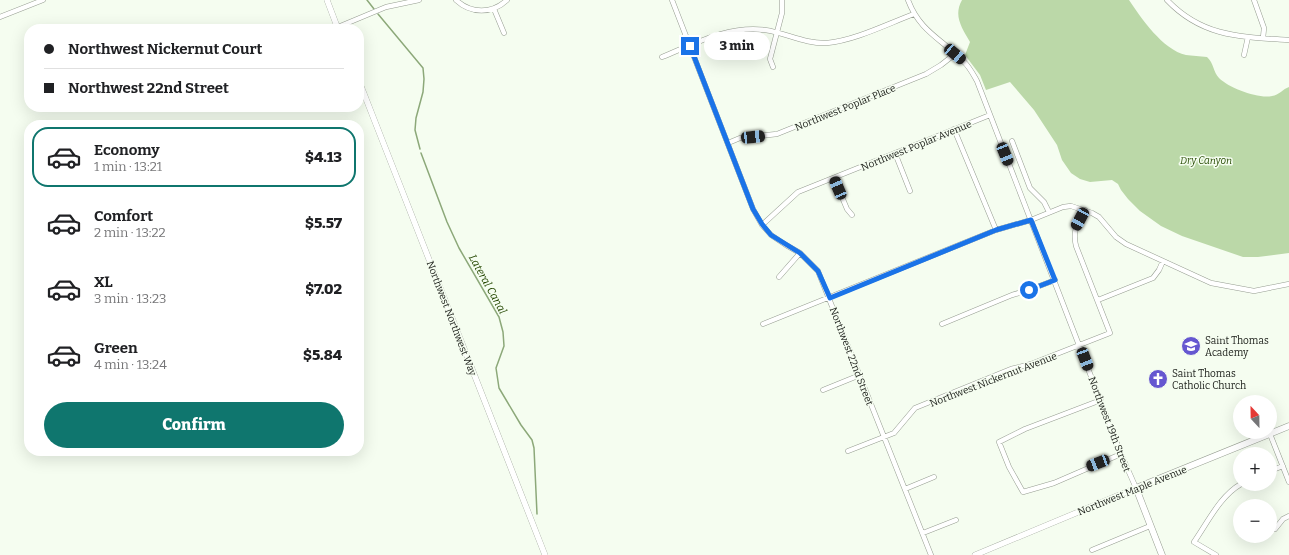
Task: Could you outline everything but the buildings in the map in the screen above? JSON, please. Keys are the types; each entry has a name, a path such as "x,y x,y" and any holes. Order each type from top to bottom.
{"main road":[{"name":"Northwest Maple Avenue","path":"1277,431 1289,426"},
{"name":"Northwest Maple Avenue","path":"1136,488 1258,439"},
{"name":"Northwest 19th Street","path":"1136,488 1162,555"}],"street":[{"path":"0,17 43,0"},
{"path":"327,0 336,24"},
{"path":"347,24 386,7 419,0"},
{"path":"456,0 467,8 479,11 491,10 502,5 507,0"},
{"name":"Northwest 22nd Street","path":"672,0 753,209 771,235 800,253 818,271 931,555"},
{"path":"773,67 770,59 782,13 782,0"},
{"name":"Northwest 19th Street","path":"908,0 914,14 933,36 964,61 971,70 1055,280 1121,454 1136,488"},
{"path":"1167,0 1175,9 1192,21 1215,31 1248,37 1289,40"},
{"path":"1254,0 1264,28 1263,38"},
{"path":"494,8 504,33"},
{"path":"662,57 719,34 735,30 765,30 796,39 826,43 854,37 914,14"},
{"path":"1244,55 1248,37"},
{"name":"Northwest Poplar Place","path":"728,143 740,138 777,134 926,74 955,54"},
{"name":"Northwest Northwest Way","path":"364,94 545,555"},
{"name":"Northwest Poplar Avenue","path":"762,224 798,192 990,115"},
{"path":"954,129 996,230"},
{"path":"1012,141 1030,188 1044,202 1049,212"},
{"path":"895,153 910,191"},
{"path":"834,178 847,209 852,215"},
{"path":"763,324 996,230 1031,220 1063,207 1071,206 1085,210 1098,217 1116,237 1126,244 1211,283 1254,291 1289,284"},
{"path":"1085,210 1075,228 1073,236 1098,300 1153,278 1163,261"},
{"path":"779,277 800,253"},
{"path":"942,324 1012,295 1055,280"},
{"name":"Northwest Nickernut Avenue","path":"848,451 894,433 915,408 1011,369 1031,364 1110,332 1098,300"},
{"path":"823,390 860,375"},
{"path":"1101,400 1024,429 999,442 1009,467 1023,492 1054,482 1121,454"},
{"path":"1272,439 1289,482"},
{"path":"1277,468 1283,466"},
{"path":"905,489 934,477"},
{"name":"Northwest Maple Avenue","path":"975,555 1136,488"},
{"path":"1216,555 1194,542 1221,502 1233,489"},
{"path":"1277,527 1289,516"},
{"path":"923,533 956,520"},
{"path":"1092,550 1150,526"}],"green space":[{"name":"Dry Canyon","path":"962,0 1129,0 1146,24 1169,47 1186,55 1207,57 1211,62 1217,76 1236,89 1259,96 1266,96 1274,95 1289,87 1289,253 1258,257 1243,257 1182,236 1161,226 1140,211 1128,199 1118,184 1112,180 1090,182 1080,179 1071,173 1062,160 1057,145 1034,110 1010,82 986,90 980,75 965,55 970,42 958,17 959,6"}],"waterway":[{"name":"Lateral Canal","path":"367,0 374,9"},
{"name":"Lateral Canal","path":"378,14 423,68 423,92 416,118 415,130 420,149"},
{"name":"Lateral Canal","path":"421,153 447,222 459,248 499,317 503,332 504,346 496,368 499,388 521,425 532,440 534,448 537,514"}],"place":[{"name":"Saint Thomas Academy","path":"1191,346"},
{"name":"Saint Thomas Catholic Church","path":"1158,379"}],"route":[{"path":"690,46 753,209 771,235 800,253 818,271 830,298 996,230 1031,220 1055,280 1029,290"}]}
